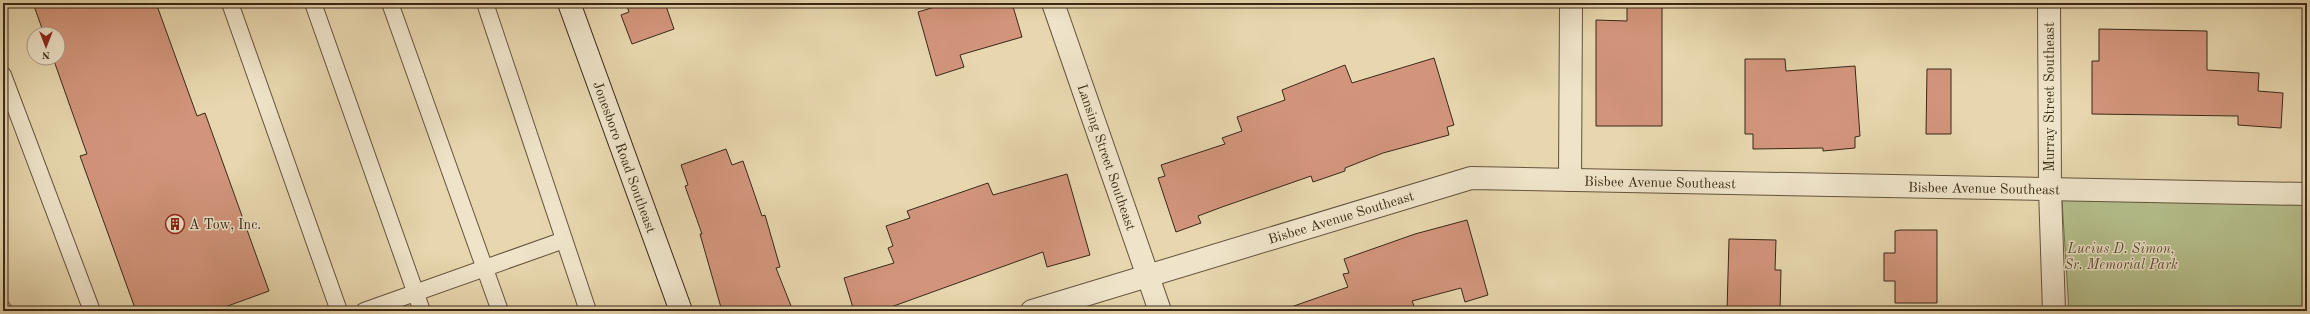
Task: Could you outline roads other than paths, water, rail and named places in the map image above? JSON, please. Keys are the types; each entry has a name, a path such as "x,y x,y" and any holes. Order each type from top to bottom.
{"street":[{"name":"Jonesboro Road Southeast","path":"569,3 681,311"},
{"name":"Lansing Street Southeast","path":"1053,3 1160,311"},
{"path":"1570,180 1571,3"},
{"name":"Murray Street Southeast","path":"2049,3 2050,189 2054,311"},
{"name":"Bisbee Avenue Southeast","path":"1032,311 1471,178 2307,194"}],"lane":[{"path":"230,3 339,311"},
{"path":"313,3 422,311"},
{"path":"390,3 500,311"},
{"path":"485,3 588,311"},
{"path":"3,75 92,311"},
{"path":"364,311 564,240"}],"place":[{"name":"A Tow, Inc.","path":"175,224"}],"park label":[{"name":"Lucius D. Simon, Sr. Memorial Park","path":"2121,256"}]}
